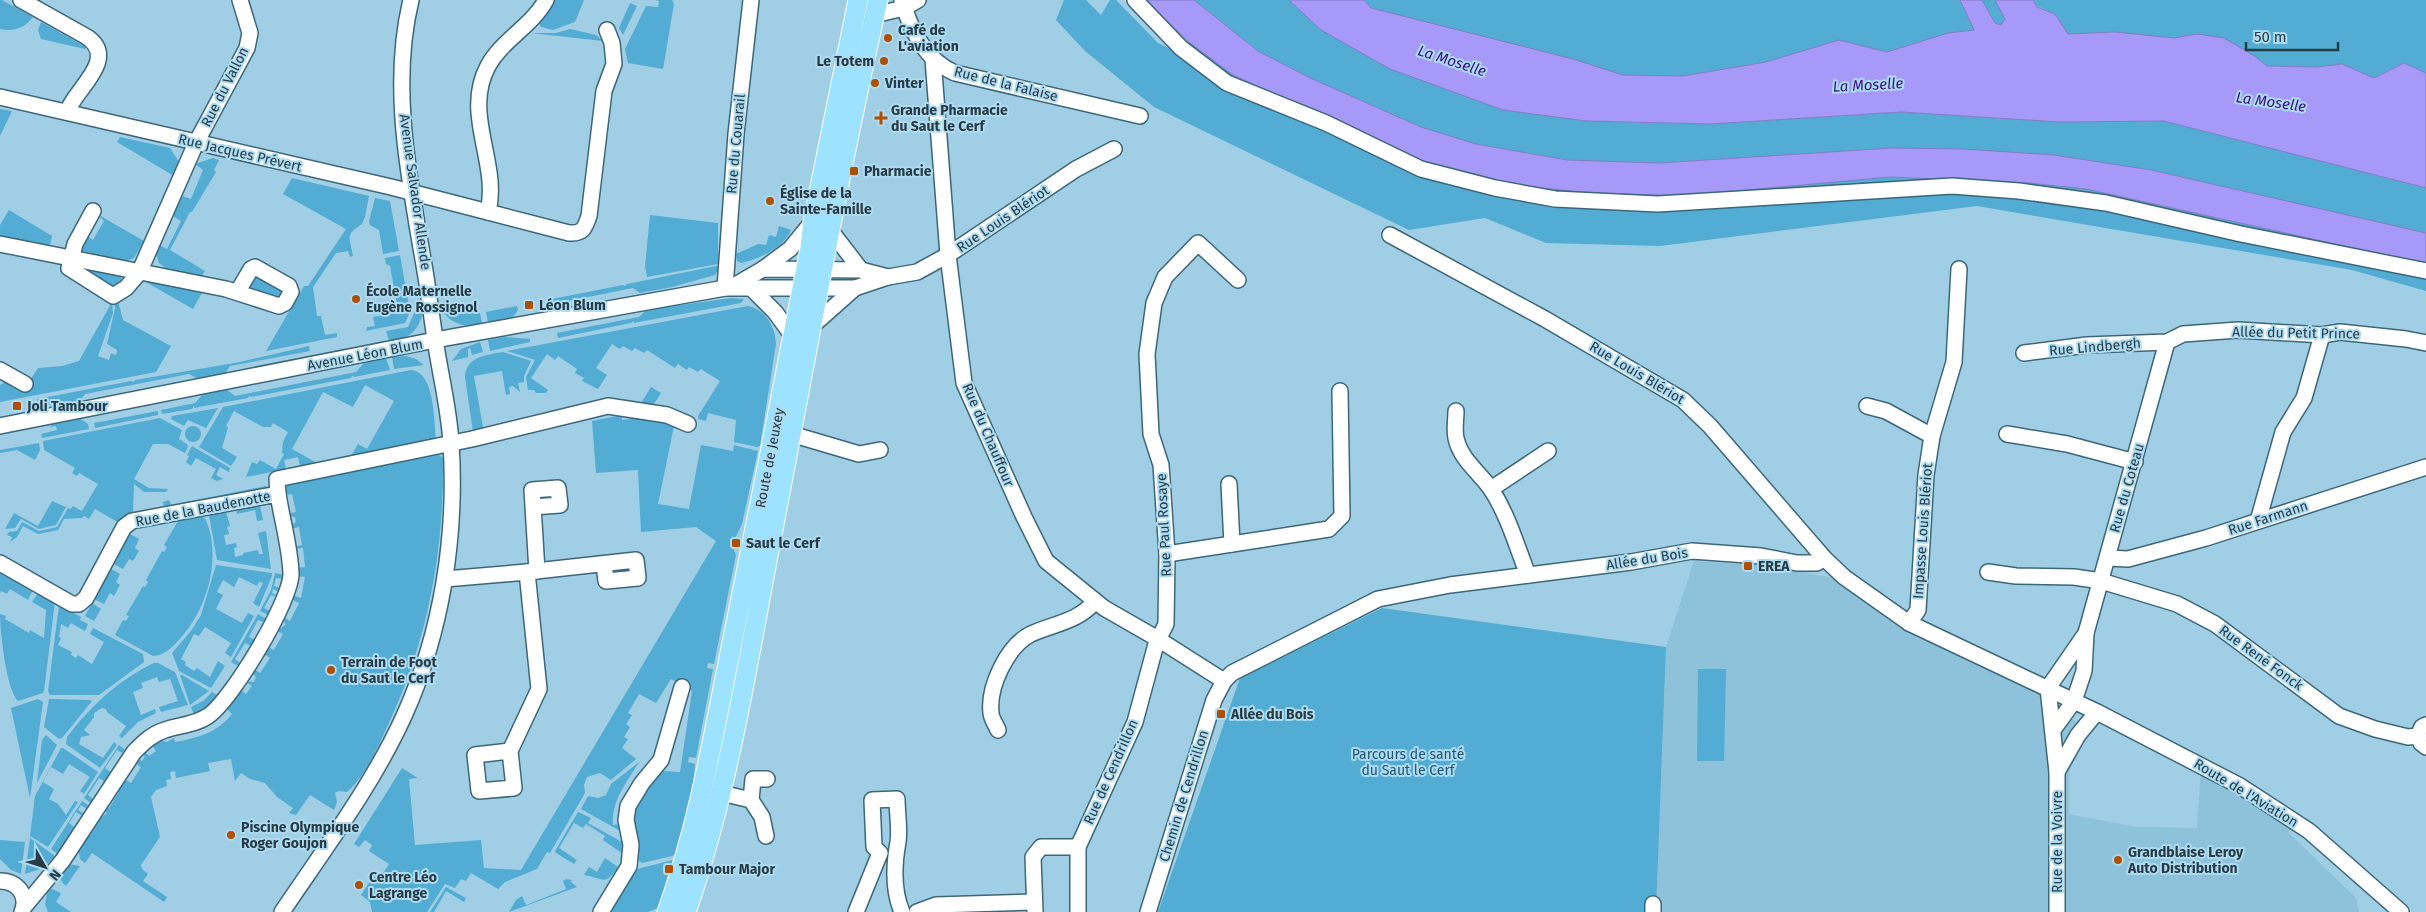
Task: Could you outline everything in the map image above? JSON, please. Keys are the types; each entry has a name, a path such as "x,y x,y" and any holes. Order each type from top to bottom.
{"main road":[{"name":"Route de Jeuxey","path":"815,269 813,221 858,0"},
{"name":"Route de Jeuxey","path":"667,912 694,826 794,338 811,288 815,269 831,231 876,8"},
{"name":"Route de Jeuxey","path":"686,912 701,870 721,792 811,326 811,288"}],"street":[{"path":"21,0 94,41 100,60 96,69 71,102 67,112"},
{"name":"Rue du Vallon","path":"72,257 69,268 113,296 126,288 138,273 196,144 247,48 250,34 240,0"},
{"name":"Avenue Salvador Allende","path":"282,912 360,796 404,715 420,674 437,618 445,579 452,504 451,442 405,133 402,79 404,30 411,0"},
{"path":"488,212 490,189 477,114 480,88 487,67 496,53 529,24 546,0"},
{"name":"Rue du Couarail","path":"728,288 736,134 751,0"},
{"path":"876,8 918,0"},
{"path":"1135,0 1181,48 1228,82 1326,123 1421,169 1495,188 1555,199 1658,204 1952,186 2019,191 2106,203 2241,234 2426,271"},
{"name":"Rue de la Falaise","path":"903,4 921,43 933,60 943,68 955,73 1140,116"},
{"name":"Rue Jacques Prévert","path":"0,97 413,193 578,234 583,230 589,216 604,91 614,64 612,43 607,30"},
{"name":"Rue du Chauffour","path":"933,60 948,255 964,383 1046,562 1095,601 1224,681"},
{"name":"Rue Louis Blériot","path":"811,288 855,288 888,277 917,272 948,255 1076,169 1114,149"},
{"path":"72,257 75,244 93,211"},
{"name":"Avenue Léon Blum","path":"728,288 763,269 790,249 813,221"},
{"path":"831,231 862,270"},
{"name":"Rue Louis Blériot","path":"1390,235 1545,319 1683,400 1710,426 1824,558 1844,577 1909,623 2048,688"},
{"name":"Rue Paul Rosaye","path":"1158,639 1166,624 1167,554 1161,465 1150,434 1147,354 1154,303 1165,277 1198,243 1238,280"},
{"path":"0,244 72,257 138,273 238,291"},
{"name":"Avenue Léon Blum","path":"763,269 815,269"},
{"name":"Rue Louis Blériot","path":"815,269 862,270 888,277"},
{"name":"Impasse Louis Blériot","path":"1909,623 1918,610 1926,474 1932,436 1954,362 1959,269"},
{"name":"Avenue Léon Blum","path":"0,426 435,340 728,288 811,288"},
{"path":"751,288 775,312 794,338"},
{"name":"Rue Louis Blériot","path":"811,326 855,288"},
{"name":"Allée du Petit Prince","path":"2167,342 2183,334 2238,330 2322,335 2340,332 2406,338 2426,343"},
{"path":"2258,521 2283,432 2304,398 2322,335"},
{"name":"Rue Lindbergh","path":"2024,353 2087,345 2167,342"},
{"name":"Rue du Coteau","path":"2074,700 2084,671 2086,633 2167,342"},
{"path":"0,370 25,384"},
{"path":"1167,554 1329,529 1342,516 1340,391"},
{"path":"278,494 277,479 565,418 608,406 667,415 688,424"},
{"path":"1867,406 1886,411 1932,436"},
{"path":"1456,411 1456,439 1468,463 1491,489 1510,527 1528,575"},
{"name":"Route de Jeuxey","path":"791,434 859,454 880,450"},
{"path":"2007,434 2067,444 2135,462"},
{"path":"1491,489 1548,451"},
{"name":"Rue Farmann","path":"2108,558 2128,559 2206,538 2426,467"},
{"path":"1228,484 1232,544"},
{"name":"Rue de la Baudenotte","path":"0,563 72,604 79,604 86,598 124,527 132,521 278,494 291,574 289,589 257,650 216,710 195,723 165,730 149,737 134,752 66,854 23,911"},
{"path":"510,751 539,689 532,571 533,507"},
{"name":"Allée du Bois","path":"1224,681 1232,673 1378,598 1450,585 1632,562 1692,551 1761,556 1797,563 1817,563 1824,558"},
{"path":"445,579 604,564"},
{"name":"Rue René Fonck","path":"1988,572 2016,576 2074,577 2102,581 2177,604 2216,624 2339,716 2374,729 2408,737 2423,736"},
{"path":"998,730 991,714 991,698 997,674 1016,646 1029,635 1081,614 1095,601"},
{"name":"Rue du Coteau","path":"2048,688 2086,633"},
{"name":"Rue de Cendrillon","path":"1078,912 1078,847 1135,722 1158,639"},
{"name":"Chemin de Cendrillon","path":"1148,912 1214,700 1224,681"},
{"path":"601,912 629,866 631,845 626,820 628,806 642,783 662,760 682,687"},
{"name":"Route de l'Aviation","path":"2048,688 2217,774 2288,816 2309,831 2401,912"},
{"name":"Rue de la Voivre","path":"2048,688 2058,772 2057,912"},
{"path":"2054,730 2074,700"},
{"name":"Rue de la Voivre","path":"2058,772 2078,735 2097,712"},
{"path":"766,836 762,818 751,800 753,779 767,779"},
{"path":"721,792 751,800"},
{"path":"917,912 936,905 1034,907 1033,857 1041,847 1078,847"},
{"path":"856,912 887,853 897,901 902,912"},
{"path":"0,881 16,885 49,877"},
{"path":"16,885 23,895 23,911"}],"shaded area":[{"path":"1694,561 1772,566 1832,578 1961,653 2038,693 2088,731 2069,772 2069,814 2136,827 2197,828 2201,769 2294,825 2288,832 2356,898 2359,912 1656,912 1666,647"}],"green space":[{"path":"0,0 33,17 26,24 18,28 10,30 0,29"},
{"path":"553,0 584,0 575,22 553,30 541,27 538,22"},
{"path":"655,0 672,0 674,4 663,69 628,63 625,49 646,6 658,7 659,1"},
{"path":"1064,0 1086,0 1101,15 1110,0 1116,0 1158,43 1187,57 1190,43 1230,73 1298,104 1682,196 1891,177 2029,183 2086,189 2426,264 2426,291 2352,270 1977,206 1660,246 1546,243 1485,218 1409,230 1154,107 1085,51 1056,20"},
{"path":"1194,0 1289,0 1321,30 1503,110 1586,121 1711,124 1901,112 2059,122 2164,121 2426,188 2426,233 2151,170 2054,155 1892,148 1660,163 1568,160 1476,144 1421,127 1308,77 1258,51"},
{"path":"1364,0 1960,0 1974,30 1948,33 1887,52 1839,40 1766,62 1683,76 1623,75 1573,59 1371,8"},
{"path":"1982,0 1995,0 2005,20 2001,25 1995,23"},
{"path":"2033,0 2426,0 2426,73 2404,63 2374,78 2342,64 2317,67 2267,66 2253,55 2197,34 2174,38 2115,32 2068,34 2055,14 2037,6"},
{"path":"630,3 637,6 623,35 619,28"},
{"path":"41,22 86,47 85,49 41,39 38,30"},
{"path":"570,29 596,35 603,41 531,33 556,33"},
{"path":"0,109 12,111 0,136"},
{"path":"120,137 170,148 179,162 174,176 117,142"},
{"path":"213,158 219,160 214,170 216,172 192,212 190,212 170,250 205,271 201,277 167,269 159,263 156,254 159,245 167,249 181,221 173,216 182,196 191,199 203,170 195,164"},
{"path":"292,178 369,196 362,224 350,234 353,256 350,257 348,251 336,253 313,287 317,316 321,316 325,335 337,333 337,337 266,351 304,286 308,286 346,229 283,194"},
{"path":"375,198 390,201 399,251 383,254 379,230 370,225 369,221"},
{"path":"9,210 52,236 50,245 0,237 0,225"},
{"path":"97,214 144,241 134,258 126,261 78,251 85,235 93,240 104,221"},
{"path":"650,215 718,223 718,264 647,277 645,267"},
{"path":"779,226 791,230 777,247 756,258 741,263 737,261 736,254 758,244 766,245 769,235 776,237"},
{"path":"400,255 410,312 405,323 366,331 367,327 375,326 373,317 396,313 398,310 390,266 386,264 385,258"},
{"path":"721,265 715,275 672,287 640,293 633,288 548,305 547,300 625,286 627,284"},
{"path":"86,268 121,275 122,282 113,288 87,271"},
{"path":"256,274 284,290 282,299 249,293 246,287"},
{"path":"144,281 154,281 202,293 193,309"},
{"path":"731,298 744,299 741,303 634,323 634,321 558,338 557,333 639,317 646,310"},
{"path":"118,301 123,320 171,346 156,372 0,402 0,385 6,381 23,391 38,368 62,366 79,361 112,302 113,313 98,356 109,360 111,353 116,355 117,350 107,344 115,308 114,302"},
{"path":"517,306 518,310 513,317 488,323 486,312"},
{"path":"748,306 765,315 774,331 776,344 760,446 757,447 734,442 736,420 708,413 706,421 698,419 698,416 720,381 701,369 698,372 689,367 687,370 678,364 675,368 647,350 644,353 635,348 632,351 623,346 620,349 612,344 596,368 607,375 598,389 582,381 584,378 575,373 577,369 558,356 555,360 547,354 531,378 548,390 546,393 536,393 534,390 528,390 526,377 535,360 507,351"},
{"path":"462,307 474,314 480,313 482,324 458,324 441,309"},
{"path":"423,310 419,323 412,333 390,344 386,331 408,327 415,311"},
{"path":"504,337 530,339 530,342 490,351 488,340"},
{"path":"480,342 483,352 472,355 470,348 468,349 468,357 452,361 461,349"},
{"path":"309,346 310,351 230,366 224,375 198,379 189,374 85,394 78,404 61,407 38,403 37,399 240,362"},
{"path":"503,352 531,361 524,376 524,382 518,383 520,392 513,386 509,387 510,394 506,395 502,371 474,376 483,427 492,427 473,432 465,377 466,370 478,358"},
{"path":"406,356 416,359 424,365 394,369 392,357"},
{"path":"386,358 390,370 354,377 353,375 351,378 251,397 250,395 248,398 194,408 194,406 192,409 162,414 161,410 195,403 203,394 226,389 235,396 356,372 364,363"},
{"path":"411,370 419,373 425,379 429,388 434,410 436,440 351,456 358,444 367,449 394,401 365,385 353,407 323,392 292,449 317,463 300,466 298,457 284,460 286,469 246,477 252,462 257,464 260,460 276,469 284,454 282,453 283,442 288,432 273,423 271,427 263,427 234,411 226,426 228,427 222,448 237,457 231,466 199,447 223,407"},
{"path":"651,387 661,393 652,407 641,403"},
{"path":"218,408 206,428 188,420 184,426 171,419 172,416"},
{"path":"158,411 158,415 95,428 94,423"},
{"path":"622,415 622,420 631,419 631,415 674,426 658,504 689,509 701,445 733,451 734,445 758,451 742,524 732,545 736,555 714,664 708,663 707,668 713,669 696,758 689,757 688,762 695,764 693,788 677,853 672,856 642,863 639,861 633,812 651,781 655,782 658,777 655,774 663,771 680,772 692,691 671,679 656,703 639,694 628,713 632,715 626,724 630,727 624,737 628,739 622,748 636,759 611,780 600,773 587,777 584,785 585,793 550,853 547,852 537,869 505,882 498,889 471,873 466,881 461,879 455,888 445,884 427,912 372,912 370,902 361,895 375,874 384,872 389,864 369,851 372,845 365,840 359,847 354,844 402,768 418,778 409,779 415,845 481,840 484,868 521,870 716,541 696,527 641,532 638,470 596,473 592,421"},
{"path":"79,418 88,424 89,429 42,438 41,434 57,430 56,426 50,427 53,423"},
{"path":"160,418 182,430 179,439 187,444 188,447 185,453 168,444 153,444 134,479 149,488 168,489 166,492 144,492 134,484 133,513 164,508 163,502 169,500 171,505 266,486 269,490 121,524 95,509 89,519 84,516 82,518 64,519 58,530 38,534 23,526 17,537 10,542 12,537 7,535 9,532 17,531 22,522 39,531 57,527 68,508 71,509 73,506 82,511 98,484 79,473 77,476 72,473 75,468 44,450 43,441"},
{"path":"193,426 201,434 193,442 185,434"},
{"path":"39,443 40,450 35,460 17,450 0,453 0,450"},
{"path":"192,446 230,468 229,472 220,467 216,475 223,479 217,481 211,478 216,469 196,458 191,466 186,462 189,456 187,455"},
{"path":"439,455 443,458 443,493 437,561 431,595 414,661 402,693 371,761 360,778 347,792 339,791 335,793 337,802 334,810 310,795 296,815 289,813 293,808 277,797 265,783 250,779 241,773 235,781 231,759 208,763 210,771 176,778 175,771 170,772 171,779 166,780 167,786 156,790 151,797 160,837 141,865 142,869 148,874 143,881 167,897 164,902 92,853 85,863 80,859 78,848 86,834 90,836 100,820 97,817 98,815 102,817 107,813 103,808 105,805 109,808 119,792 115,789 123,778 131,783 141,767 133,762 135,758 142,761 145,757 140,752 143,750 149,756 156,751 150,743 162,737 163,741 167,742 174,738 175,742 206,734 220,726 232,714 226,708 239,689 246,694 252,686 245,681 254,682 256,677 250,671 252,668 260,673 270,658 263,653 266,646 274,650 283,634 275,630 276,627 280,629 286,624 280,619 282,616 290,621 299,603 291,599 292,595 301,598 305,577 296,576 296,568 305,567 303,548 294,549 293,547 302,545 299,527 290,529 289,526 296,522 295,517 287,516 287,514 296,512 292,494 286,495 285,490 288,484"},
{"path":"52,501 66,507 56,525 39,529 21,519 15,528 5,529 14,513 38,526"},
{"path":"260,505 263,520 257,521 255,510 237,514 236,509"},
{"path":"226,512 230,526 227,527 229,534 224,535 226,545 236,543 237,547 234,548 235,557 258,550 259,554 263,554 258,533 266,531 271,569 217,560 209,515"},
{"path":"200,516 205,518 210,533 212,549 212,566 204,598 189,628 179,640 164,653 153,656 115,635 123,620 126,621 129,616 126,615 143,586 145,587 148,582 146,580 162,551 164,552 167,547 164,545 178,521"},
{"path":"130,534 139,539 135,548 139,551 133,561 129,559 123,569 114,564"},
{"path":"216,565 272,573 272,576 259,607 253,603 263,583 259,582 257,586 239,577 234,587 223,580 217,592 223,595 216,609 242,623 248,613 254,616 231,657 225,653 231,643 205,627 199,636 194,634 181,659 186,662 185,665 194,671 197,668 210,677 218,661 225,666 211,688 179,671 172,653 191,631 201,615"},
{"path":"111,569 120,574 116,582 120,585 114,596 110,593 104,604 94,599"},
{"path":"0,572 33,590 28,600 10,589 7,594 1,591 0,593"},
{"path":"275,573 286,575 285,579 276,578 274,586 283,589 282,593 273,589 272,593 280,597 271,595 264,608 270,611 268,615 260,611 271,590"},
{"path":"38,593 55,602 44,691 43,693 18,701 10,685 7,673 0,614 6,616 5,619 29,633 30,630 44,638 46,610 32,602"},
{"path":"92,603 101,609 94,621 85,616"},
{"path":"59,605 81,617 80,620 88,624 85,631 71,623 68,628 61,624 59,637 61,638 58,645 72,652 71,655 76,658 78,655 92,664 104,642 90,634 93,628 143,654 144,662 99,695 50,695 48,691"},
{"name":"Parcours de santé du Saut le Cerf","path":"1382,608 1666,647 1656,912 1158,912 1240,678"},
{"path":"258,614 266,619 263,622 258,620 249,637 257,641 253,647 245,643 235,659 240,663 238,666 231,662"},
{"path":"154,663 158,663 175,672 188,705 161,712 159,707 178,701 170,679 159,682 157,677 141,683 143,688 133,692 141,715 155,709 156,713 138,722 122,738 119,736 126,726 107,712 106,709 102,708 94,713 94,717 84,730 90,735 81,737 79,744 103,758 114,742 117,745 100,768 66,744 67,737 96,704 129,677"},
{"path":"1698,669 1726,669 1724,761 1697,761"},
{"path":"180,675 182,675 209,691 190,705"},
{"path":"212,692 221,697 195,717 191,707 203,701"},
{"path":"38,699 43,702 30,798 11,708"},
{"path":"49,699 92,701 62,738 59,739 44,727"},
{"path":"46,735 57,745 37,783 42,740"},
{"path":"119,745 125,750 122,753 117,750 105,768 113,774 107,783 99,778 88,795 93,799 91,803 84,798"},
{"path":"61,748 98,772 84,794 80,791 90,777 69,764 63,774 51,767 43,782 54,789 49,799 58,804 66,815 75,801 78,802 48,847 30,836 35,796"},
{"path":"639,762 617,800 613,816 613,825 622,824 622,832 581,809 588,796 598,798 606,795 611,784"},
{"path":"82,801 89,806 87,809 81,805 78,810 86,815 84,817 76,812 69,823 77,829 59,855 51,849"},
{"path":"578,812 591,818 588,823 622,842 626,856 603,840 605,836 586,824 583,828 574,823 559,848 577,860 574,864 556,853 555,851"},
{"path":"30,838 55,856 43,868 25,874"},
{"path":"0,840 25,842 21,874 11,870 0,859"},
{"path":"605,858 618,867 610,877 603,880 584,875 589,867 597,872"},
{"path":"673,860 658,908 648,912 606,912 633,870"},
{"path":"68,864 80,866 66,886 60,878"},
{"path":"566,879 572,880 571,882 577,887 509,912 516,900 522,896 526,905 566,889 563,881"},
{"path":"446,887 466,898 464,902 446,891 434,912 430,912"},
{"path":"52,889 61,893 56,902 71,912 48,912 45,904 48,890"}],"water":[{"path":"1145,0 1194,0 1258,51 1308,77 1421,127 1476,144 1567,160 1660,163 1892,148 1963,149 2054,155 2151,170 2426,233 2426,264 2086,189 2029,183 1890,177 1682,196 1590,193 1506,184 1427,164 1233,75 1190,43"},
{"name":"La Moselle","path":"1289,0 1364,0 1371,8 1573,59 1623,75 1683,76 1766,62 1839,40 1887,52 1948,33 1974,30 1960,0 1982,0 1995,23 2001,25 2005,19 1995,0 2033,0 2037,7 2055,14 2068,34 2115,32 2174,38 2197,34 2224,38 2253,55 2267,66 2317,67 2342,64 2374,78 2404,63 2426,73 2426,188 2164,121 2059,122 1901,112 1711,124 1586,121 1503,110 1390,69 1321,30"}],"place":[{"name":"Café de L'aviation","path":"888,38"},
{"name":"Le Totem","path":"884,61"},
{"name":"Vinter","path":"875,83"},
{"name":"Grande Pharmacie du Saut le Cerf","path":"881,118"},
{"name":"Pharmacie","path":"854,171"},
{"name":"Église de la Sainte-Famille","path":"770,201"},
{"name":"École Maternelle Eugène Rossignol","path":"356,299"},
{"name":"Léon Blum","path":"529,305"},
{"name":"Joli Tambour","path":"17,406"},
{"name":"Saut le Cerf","path":"736,543"},
{"name":"EREA","path":"1748,566"},
{"name":"Terrain de Foot du Saut le Cerf","path":"331,670"},
{"name":"Allée du Bois","path":"1221,714"},
{"name":"Piscine Olympique Roger Goujon","path":"231,835"},
{"name":"Grandblaise Leroy Auto Distribution","path":"2118,860"},
{"name":"Tambour Major","path":"669,869"},
{"name":"Centre Léo Lagrange","path":"359,885"}]}
